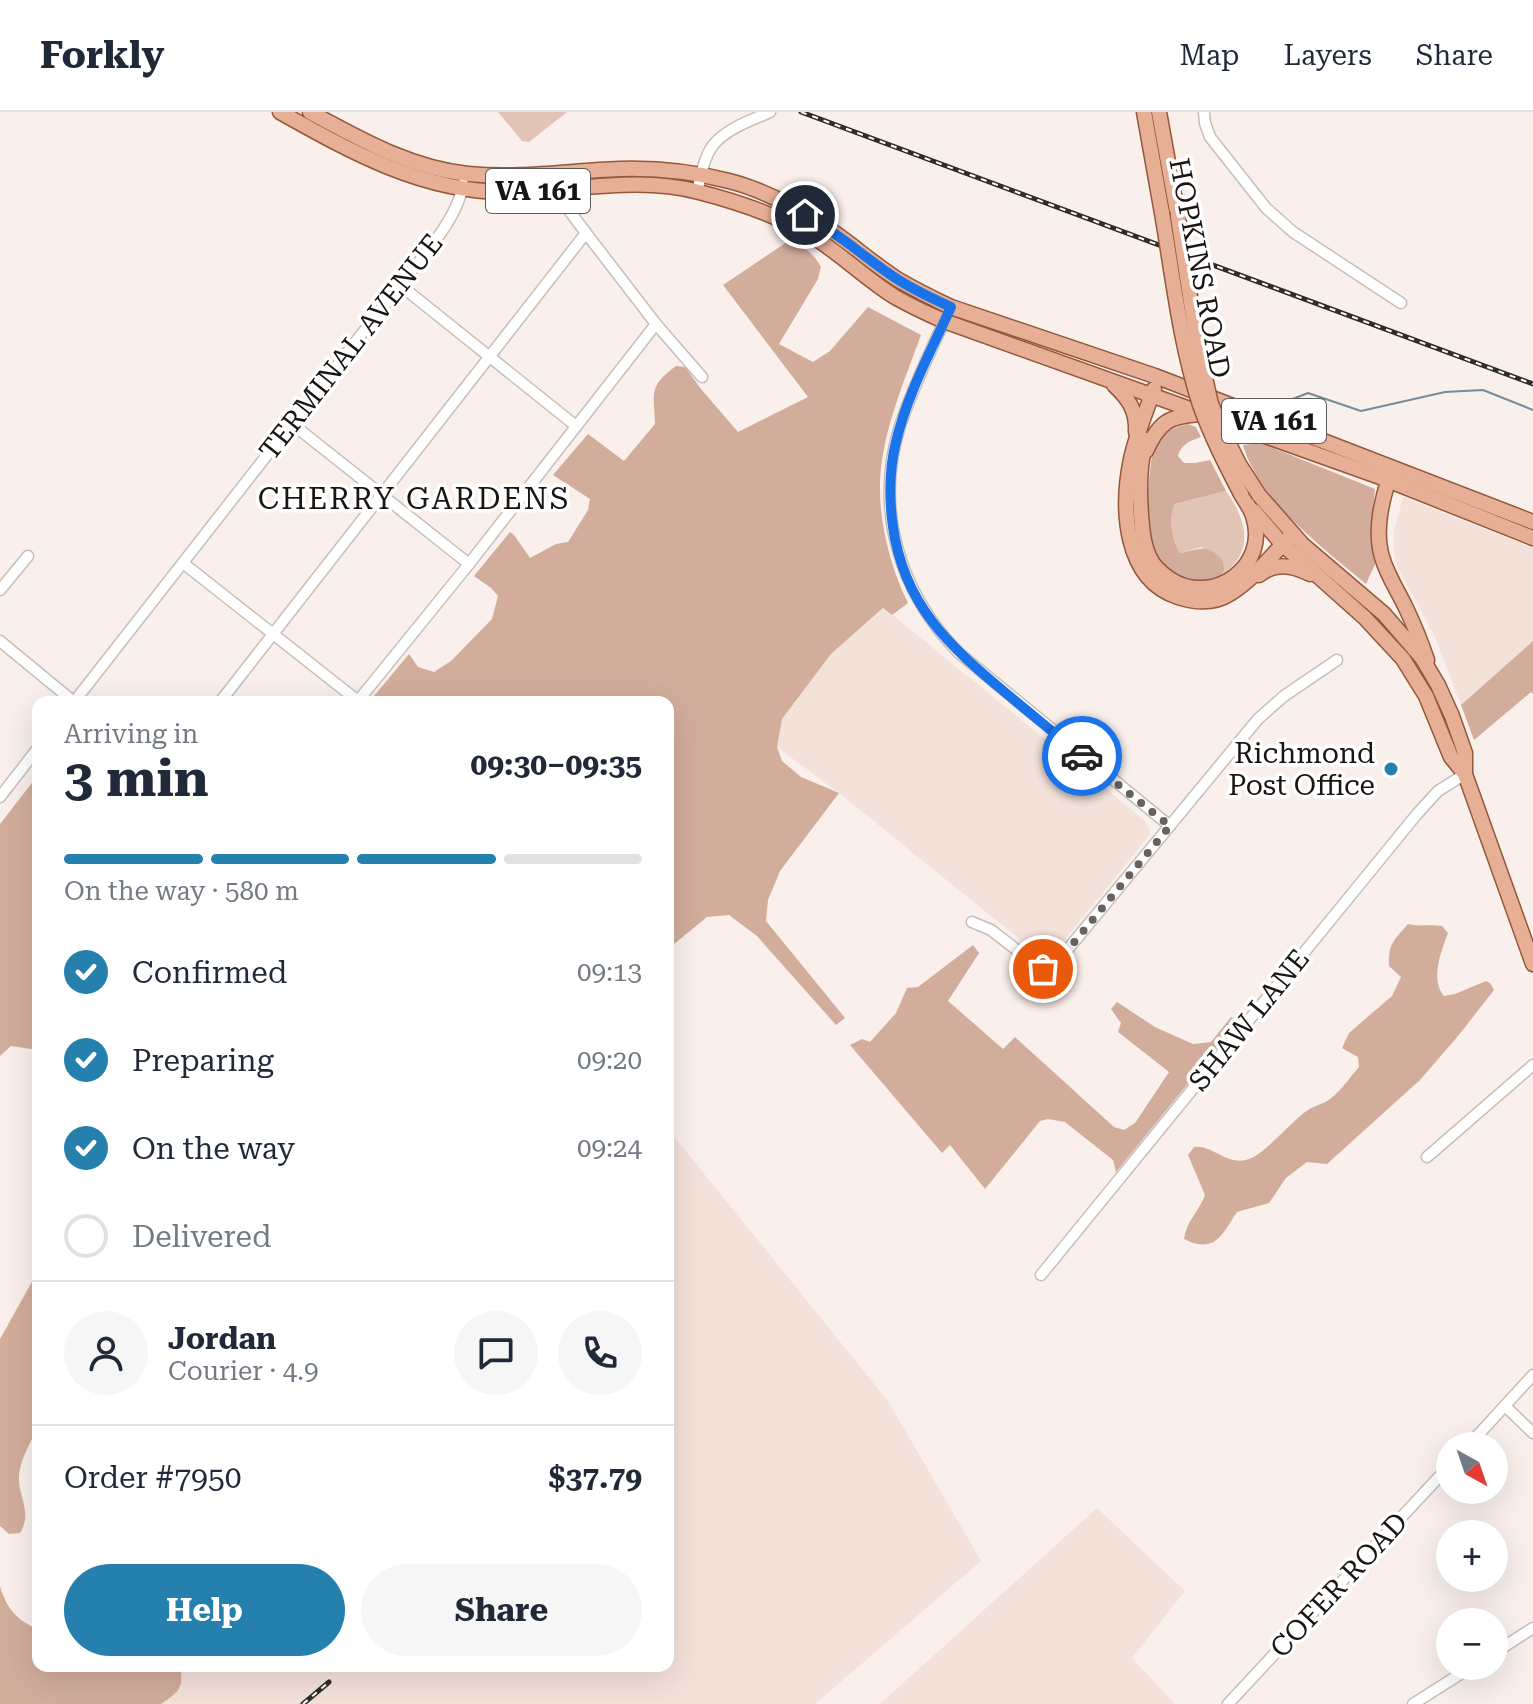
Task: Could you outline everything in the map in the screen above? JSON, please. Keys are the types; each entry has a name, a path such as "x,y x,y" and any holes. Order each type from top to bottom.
{"main road":[{"name":"VA 161","path":"280,112 349,151 407,174 464,181 507,192 661,186 697,191 746,206 811,235 895,296 944,321 1206,414 1533,522"},
{"name":"VA 161","path":"308,112 394,155 464,181 638,169 731,181 823,224 896,278 951,307 1159,377 1391,474 1533,538"},
{"path":"308,112 318,133"},
{"name":"HOPKINS ROAD","path":"1144,112 1182,338 1211,435 1241,494 1264,525 1303,545 1384,614 1431,672 1465,753 1465,774 1533,964"},
{"name":"HOPKINS ROAD","path":"1159,112 1197,342 1211,404 1229,445 1287,539 1321,580 1365,618 1403,659 1426,696 1451,757 1465,774"},
{"path":"1138,456 1143,451 1159,377"},
{"path":"1107,379 1127,397 1132,407 1136,425 1139,496 1150,558 1176,584 1207,589 1234,578 1242,570 1255,543 1256,530 1254,517 1241,494"},
{"path":"1206,414 1181,416 1165,423 1138,456 1128,479 1130,538 1135,556 1149,580 1166,593 1196,602 1212,601 1230,594 1275,566 1293,567 1321,580"},
{"path":"1391,474 1381,506 1381,555 1419,636 1431,672"},
{"path":"1238,588 1287,539"}],"street":[{"path":"697,191 709,151 719,138 770,112"},
{"path":"1204,112 1210,137 1266,208 1293,232 1401,303"},
{"name":"TERMINAL AVENUE","path":"79,696 452,216 458,206 464,181"},
{"path":"559,190 562,201 586,233 656,324 702,377"},
{"path":"225,696 586,233"},
{"path":"400,285 576,426"},
{"path":"951,307 908,404 892,459 892,519 906,576 925,613 959,653 1170,826"},
{"path":"362,696 656,324"},
{"path":"291,423 469,564"},
{"path":"0,590 28,556"},
{"path":"183,563 352,696"},
{"path":"0,641 67,696"},
{"path":"972,922 991,930 1035,966 1051,968 1258,719 1284,696 1337,660"},
{"path":"0,797 32,756"},
{"name":"SHAW LANE","path":"1041,1275 1417,814 1438,791 1465,774"},
{"path":"1427,1157 1533,1065"},
{"path":"1481,1432 1533,1375"},
{"path":"1505,1406 1533,1433"},
{"name":"COFER ROAD","path":"1228,1704 1436,1480"},
{"path":"1508,1644 1533,1628"},
{"path":"1413,1704 1451,1680"}],"shaded area":[{"path":"498,112 567,112 529,142 522,141"},
{"path":"787,242 807,250 821,267 818,279 779,344 813,362 830,351 868,307 921,335 888,431 880,490 892,563 908,603 892,615 883,608 831,654 782,719 777,747 782,761 801,777 839,793 780,871 768,900 766,921 845,1018 836,1025 757,936 729,915 707,917 674,944 674,696 374,696 409,654 418,667 434,672 451,661 492,619 498,596 474,576 510,532 530,558 556,544 568,542 588,510 590,499 553,475 588,434 624,461 655,424 657,385 676,366 685,367 738,432 808,397 723,285"},
{"path":"1188,424 1196,427 1201,437 1184,446 1178,456 1184,463 1210,460 1226,491 1175,504 1173,509 1172,528 1180,553 1208,550 1223,561 1224,570 1220,577 1203,581 1184,578 1167,567 1158,558 1149,533 1147,506 1155,446 1166,432"},
{"path":"1261,443 1375,489 1372,521 1377,560 1366,584 1294,522 1263,485 1243,445"},
{"path":"1226,491 1239,514 1244,537 1239,558 1220,577 1202,547 1180,553 1171,522 1175,504"},
{"path":"1403,497 1533,548 1533,641 1461,705 1435,637 1397,566 1394,531"},
{"path":"884,608 1145,821 1151,833 1053,954 1043,958 839,793 777,747 782,719 831,654"},
{"path":"1533,641 1533,694 1531,692 1474,740 1461,705"},
{"path":"32,783 32,1049 11,1046 0,1056 0,824"},
{"path":"1408,924 1442,926 1448,933 1437,974 1444,996 1486,981 1494,990 1420,1080 1327,1164 1307,1162 1286,1178 1269,1203 1237,1212 1216,1240 1203,1244 1184,1239 1187,1227 1205,1195 1188,1155 1194,1147 1201,1147 1232,1160 1246,1160 1269,1145 1301,1115 1338,1092 1359,1067 1358,1057 1342,1048 1349,1033 1392,996 1401,977 1389,966 1390,952"},
{"path":"973,945 979,953 948,1001 1003,1049 1015,1037 1114,1127 1124,1130 1135,1123 1169,1072 1118,1032 1121,1023 1111,1009 1117,1002 1155,1027 1193,1044 1211,1042 1231,1017 1239,1021 1116,1172 1113,1160 1065,1122 1048,1119 1040,1121 985,1189 950,1145 942,1153 850,1045 862,1039 870,1042 896,1013 907,988 918,987"},
{"path":"674,1136 888,1401 981,1561 815,1704 108,1704 103,1672 674,1672"},
{"path":"32,1282 32,1440 20,1470 19,1484 25,1518 20,1533 9,1534 0,1526 0,1339"},
{"path":"1097,1508 1185,1591 1132,1658 1175,1704 880,1704"},
{"path":"0,1586 13,1612 32,1626 32,1672 180,1672 179,1689 161,1704 0,1704"}],"waterway":[{"path":"1285,402 1308,393 1361,411 1445,392 1483,390 1533,410"}],"railway":[{"path":"801,112 1533,384"},
{"path":"303,1704 329,1682"}],"way so far":[{"path":"1043,969 1057,963 1170,826 1082,756"}],"place":[{"name":"Richmond Post Office","path":"1391,769"}],"district":[{"name":"CHERRY GARDENS","path":"414,498"}],"route":[{"path":"805,215 823,224 896,278 951,307 908,404 895,444 890,503 897,548 920,605 948,643 1082,756"}]}
